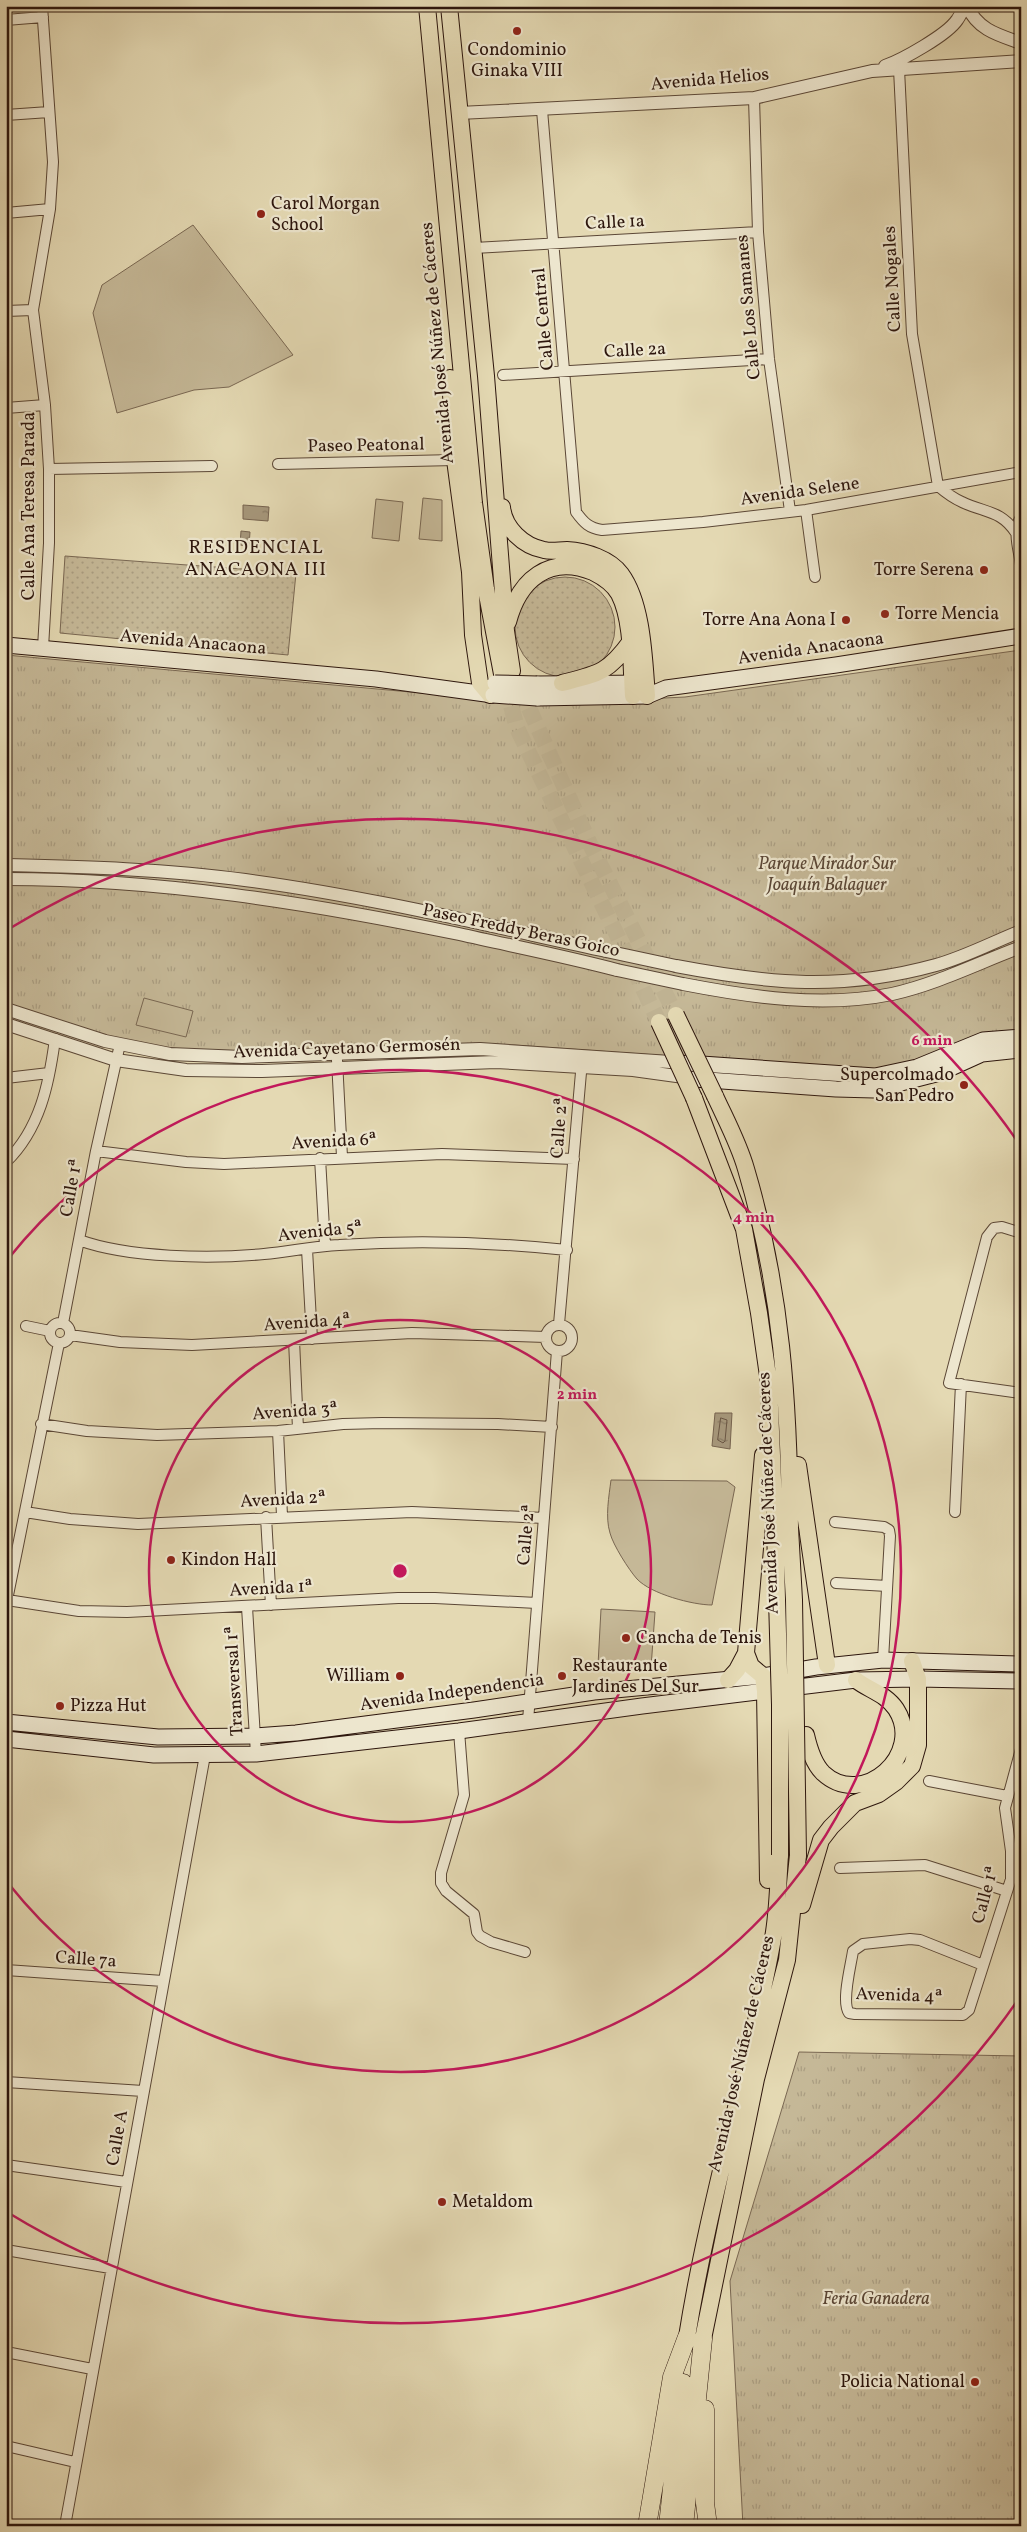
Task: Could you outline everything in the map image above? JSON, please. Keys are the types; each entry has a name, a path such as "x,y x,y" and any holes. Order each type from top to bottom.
{"highway":[{"path":"647,2526 672,2377 695,2338"},
{"path":"668,2526 695,2338"},
{"path":"684,2526 695,2338"},
{"path":"695,2338 706,2357 705,2503 708,2526"}],"main road":[{"name":"Avenida José Núñez de Cáceres","path":"427,6 474,503 488,598 496,683"},
{"path":"449,6 474,248 506,632"},
{"path":"440,148 463,146"},
{"path":"443,173 466,172"},
{"path":"476,274 452,278 450,347 455,460 470,572 473,635 496,683"},
{"path":"490,440 500,476 503,514 513,533 535,548 546,551 569,550 598,557 611,564 621,574 636,606 639,690"},
{"path":"496,683 506,632 519,592 532,579 547,569 564,565 585,569 605,577 619,594 631,642 639,690"},
{"name":"Avenida Anacaona","path":"6,645 376,679 496,683 537,691 666,688 836,665 1021,636"},
{"path":"562,683 596,674 607,668 617,661 631,642"},
{"name":"Avenida Anacaona","path":"537,691 562,683 639,690"},
{"name":"Avenida José Núñez de Cáceres","path":"676,1015 715,1096 746,1168 768,1254 779,1313 786,1388 782,1528 780,1855 773,1937 736,2110 698,2266 695,2338"},
{"name":"Avenida José Núñez de Cáceres","path":"659,1022 694,1098 744,1228 760,1313 769,1383 782,1528 794,1600 798,1855 787,1960 756,2079 695,2338"},
{"path":"687,1063 875,1076 909,1069 983,1040 1021,1036"},
{"path":"694,1078 836,1089 874,1090 940,1073 982,1054 1021,1050"},
{"path":"728,1680 737,1670 746,1653 769,1383"},
{"path":"786,1388 827,1665"},
{"path":"794,1600 806,1735 816,1763 823,1773 836,1780 860,1784 872,1781 892,1765 902,1744 902,1720 895,1707 884,1697 856,1680"},
{"path":"746,1653 751,1666 764,1684 768,1829 768,1960"},
{"name":"Avenida Independencia","path":"6,1739 154,1754 205,1756 256,1754 459,1731 642,1706 764,1684 827,1665 883,1660 1021,1664"},
{"path":"787,1960 813,1860 821,1840 842,1814 855,1803 879,1794 896,1782 912,1766 918,1745 918,1679 912,1661"},
{"name":"Avenida Independencia","path":"6,1722 158,1737 255,1736 296,1733 640,1688 728,1680 764,1684 918,1679 1021,1681"},
{"path":"640,1688 642,1706"}],"street":[{"name":"Calle Ana Teresa Parada","path":"42,6 54,162 50,209 34,310 45,405 49,469 49,543 43,648"},
{"path":"872,71 906,56 936,37 957,21 966,6 981,27 1021,43"},
{"path":"6,20 43,17"},
{"name":"Avenida Helios","path":"459,113 754,98 872,71 1021,61"},
{"name":"Calle Nogales","path":"899,69 912,334 938,486"},
{"name":"Calle Los Samanes","path":"754,98 758,232 769,359 790,511"},
{"name":"Calle Central","path":"542,110 576,512 584,523"},
{"path":"6,115 49,112"},
{"path":"6,212 50,209"},
{"name":"Calle 1a","path":"474,248 758,232"},
{"path":"6,311 34,310"},
{"name":"Calle 2a","path":"503,375 769,359"},
{"path":"6,408 45,405"},
{"name":"Paseo Peatonal","path":"278,464 455,460"},
{"path":"49,469 212,466"},
{"name":"Avenida Selene","path":"584,523 592,528 602,530 703,522 806,510 1021,472"},
{"path":"938,486 962,502 999,515 1009,522 1016,533"},
{"path":"806,510 815,577"},
{"path":"1021,517 1017,524 1016,533 1021,566"},
{"name":"Paseo Freddy Beras Goico","path":"6,865 73,866 242,880 372,902 731,977 783,983 829,984 875,978 937,965 1021,931"},
{"name":"Paseo Freddy Beras Goico","path":"6,880 88,882 282,900 396,921 683,984 780,998 830,1000 891,994 944,979 1021,947"},
{"name":"Avenida Cayetano Germosén","path":"6,1009 120,1044 170,1054 218,1057 480,1049 582,1060 633,1070 694,1078"},
{"name":"Avenida Cayetano Germosén","path":"6,1024 116,1060 148,1066 196,1070 262,1071 582,1060 687,1063"},
{"path":"6,1162 21,1145 38,1117 55,1039"},
{"name":"Calle 1ª","path":"64,1323 96,1151 120,1044"},
{"path":"337,1054 342,1157"},
{"name":"Calle 2ª","path":"560,1324 582,1060"},
{"path":"6,1078 49,1073"},
{"name":"Avenida 6ª","path":"96,1151 186,1162 224,1164 320,1158 442,1154 574,1159"},
{"path":"320,1158 325,1246"},
{"path":"1021,1233 1002,1227 994,1228 987,1237 949,1382 1021,1393"},
{"name":"Avenida 5ª","path":"79,1240 104,1248 203,1256 262,1255 325,1246 428,1241 567,1250"},
{"path":"307,1250 312,1339"},
{"path":"64,1323 70,1329 70,1335 65,1342 59,1343 51,1338 50,1331 55,1324 64,1323"},
{"path":"560,1324 569,1328 572,1339 567,1348 557,1351 550,1348 546,1343 546,1337 548,1329 560,1324"},
{"path":"26,1326 50,1331"},
{"name":"Avenida 4ª","path":"70,1335 120,1342 192,1345 447,1333 546,1337"},
{"path":"294,1340 298,1429"},
{"path":"7,1603 41,1424 59,1343"},
{"name":"Calle 2ª","path":"528,1721 557,1351"},
{"path":"955,1512 962,1384"},
{"name":"Avenida 3ª","path":"41,1424 87,1431 157,1435 278,1431 343,1424 420,1423 552,1427"},
{"path":"278,1431 282,1516"},
{"name":"Avenida 2ª","path":"24,1512 70,1519 138,1524 282,1516 412,1512 544,1518"},
{"path":"266,1517 271,1605"},
{"path":"835,1522 884,1527 888,1530 890,1536 883,1660"},
{"path":"836,1583 887,1586"},
{"name":"Avenida 1ª","path":"7,1603 102,1612 435,1598 538,1603"},
{"name":"Transversal 1ª","path":"247,1606 256,1754"},
{"path":"459,1731 464,1795 441,1873 441,1883 446,1891 474,1914 477,1932 480,1936 491,1942 525,1952"},
{"name":"Calle 1ª","path":"963,2015 969,2010 1007,1891 1012,1869 1005,1819 1007,1796 1021,1749"},
{"name":"Calle A","path":"65,2526 110,2268 205,1756"},
{"path":"929,1781 1007,1796"},
{"path":"840,1868 925,1865 1007,1891"},
{"name":"Avenida 4ª","path":"963,2015 849,2013 845,2001 853,1951 862,1944 902,1939 920,1940 983,1965"},
{"name":"Calle 7a","path":"6,1970 163,1981"},
{"path":"6,2082 143,2090"},
{"path":"6,2165 126,2182"},
{"path":"6,2250 110,2268"},
{"path":"6,2352 92,2369"},
{"path":"6,2446 75,2462"}],"green space":[{"path":"193,225 293,355 229,387 194,390 117,413 93,313 102,285"},
{"path":"423,498 442,500 442,541 419,539"},
{"path":"376,499 403,502 399,541 372,538"},
{"path":"65,556 296,573 288,655 60,633"},
{"path":"565,577 575,578 593,585 607,599 614,617 614,637 607,655 593,669 575,676 565,677 555,676 537,669 523,655 516,637 515,627 516,617 523,599 537,585 555,578"},
{"name":"Parque Mirador Sur Joaquín Balaguer","path":"1021,650 1021,1031 915,1062 869,1070 514,1045 257,1054 147,1048 6,1007 6,655 541,704 685,697"},
{"path":"144,998 193,1011 186,1037 136,1025"},
{"path":"611,1480 727,1481 735,1487 712,1605 684,1601 662,1594 637,1579 626,1564 610,1533 608,1500"},
{"name":"Cancha de Tenis","path":"601,1609 655,1612 651,1668 598,1665"},
{"name":"Feria Ganadera","path":"799,2052 1021,2056 1021,2526 743,2526 730,2281"}],"water":[{"path":"243,505 269,507 268,521 243,519"},
{"path":"241,531 250,532 249,546 240,545"},
{"path":"715,1413 732,1413 730,1449 712,1446"}],"tunnel":[{"path":"505,683 517,728 659,1022"},
{"path":"519,686 590,844 676,1015"}],"place":[{"name":"Condominio Ginaka VIII","path":"517,31"},
{"name":"Carol Morgan School","path":"261,214"},
{"name":"Torre Serena","path":"984,570"},
{"name":"Torre Mencia","path":"885,614"},
{"name":"Torre Ana Aona I","path":"846,620"},
{"name":"Supercolmado San Pedro","path":"964,1085"},
{"name":"Kindon Hall","path":"171,1560"},
{"name":"Cancha de Tenis","path":"626,1638"},
{"name":"William","path":"400,1676"},
{"name":"Restaurante Jardines Del Sur","path":"562,1676"},
{"name":"Pizza Hut","path":"60,1706"},
{"name":"Metaldom","path":"442,2202"},
{"name":"Policia National","path":"975,2382"}],"district":[{"name":"RESIDENCIAL ANACAONA III","path":"256,559"}]}
